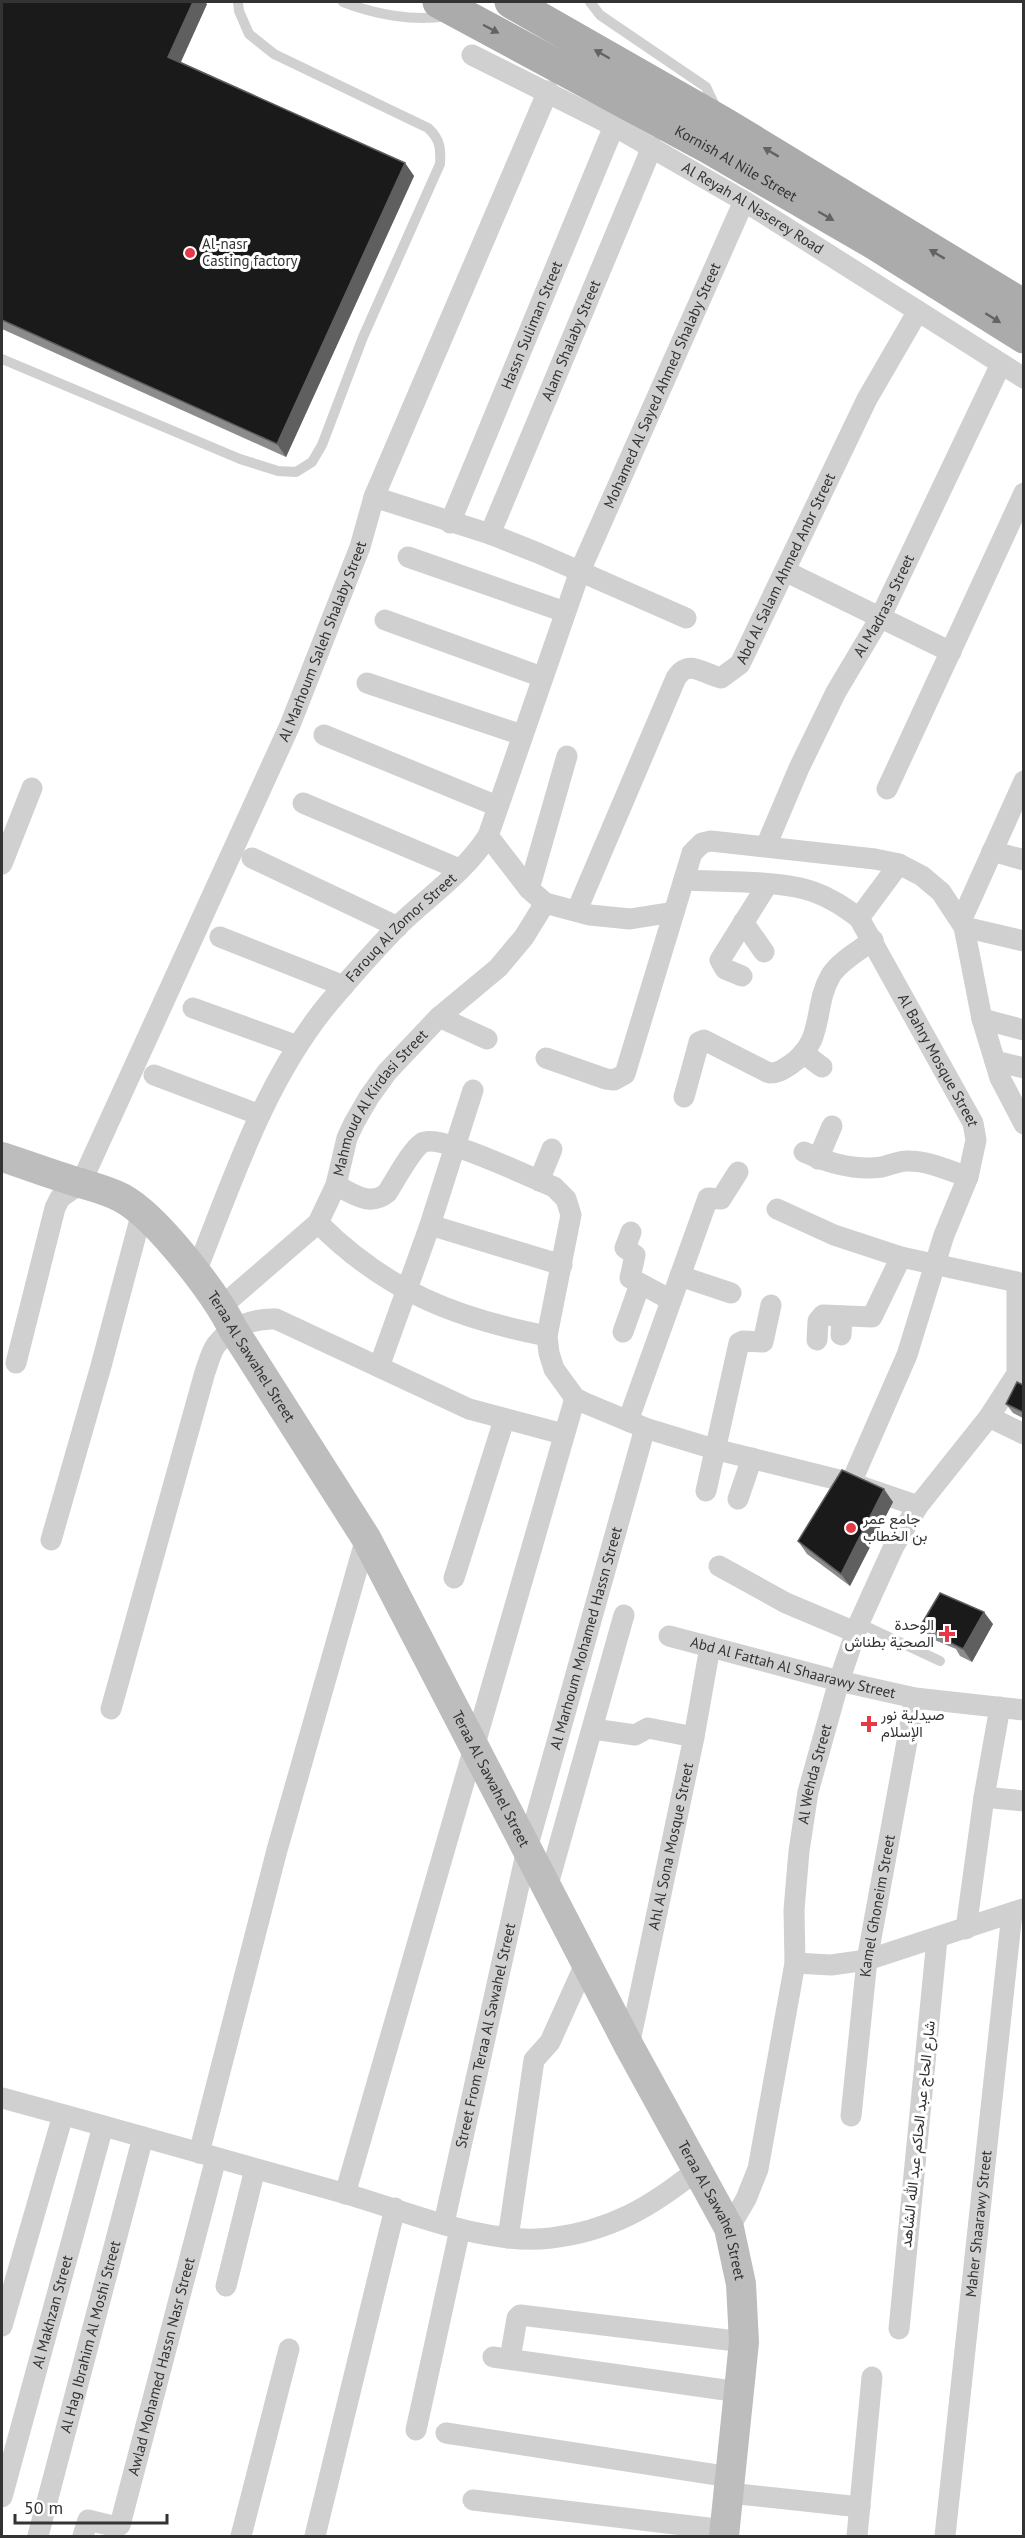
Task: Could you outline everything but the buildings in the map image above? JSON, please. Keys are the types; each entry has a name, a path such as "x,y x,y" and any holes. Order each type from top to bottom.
{"main road":[{"name":"Kornish Al Nile Street","path":"511,2 723,123 1023,306"},
{"name":"Kornish Al Nile Street","path":"450,8 708,147 874,243 1023,337"},
{"name":"Teraa Al Sawahel Street","path":"2,1157 102,1189 124,1199 142,1212 196,1272 228,1318 366,1538 629,2046 714,2198 729,2228 741,2284 744,2342 725,2533"}],"street":[{"name":"Al Reyah Al Naserey Road","path":"472,55 549,91 652,147 744,201 1023,378"},
{"name":"Al Marhoum Saleh Shalaby Street","path":"81,1183 290,725 360,547 374,497 549,91"},
{"name":"Hassn Suliman Street","path":"450,523 614,126"},
{"name":"Alam Shalaby Street","path":"490,534 652,147"},
{"name":"Mohamed Al Sayed Ahmed Shalaby Street","path":"580,571 744,201"},
{"name":"Abd Al Salam Ahmed Anbr Street","path":"577,910 676,678 680,671 687,667 694,667 710,676 721,678 731,673 740,664 867,399 918,311"},
{"name":"Al Madrasa Street","path":"766,846 799,768 836,692 880,618 1001,364"},
{"path":"887,789 1023,493"},
{"path":"374,497 490,534 686,618"},
{"path":"408,557 565,612"},
{"name":"Farouq Al Zomor Street","path":"196,1272 260,1115 298,1046 344,986 398,927 475,854 488,836 580,571"},
{"path":"785,571 951,652"},
{"path":"385,620 542,677"},
{"path":"367,683 522,735"},
{"path":"324,735 497,806"},
{"path":"529,889 567,756"},
{"path":"962,924 1023,781"},
{"path":"2,864 32,788"},
{"path":"303,803 459,869"},
{"path":"488,836 529,889 545,903 590,915 630,919 674,912"},
{"path":"546,1058 606,1079 614,1080 625,1074 692,852 702,843 711,841 766,846 875,859 899,864 922,876 941,892 962,924 982,1019 1000,1078 1023,1124"},
{"path":"992,851 1023,860"},
{"path":"252,858 398,927"},
{"path":"859,918 899,864"},
{"name":"Al Bahry Mosque Street","path":"684,880 767,885 812,891 837,902 859,918 973,1123 976,1140 968,1177 934,1264 917,1328 852,1483 829,1519"},
{"path":"742,976 724,969 720,960 767,885"},
{"name":"Mahmoud Al Kirdasi Street","path":"111,1709 205,1372 228,1318 318,1223 336,1185 347,1138 369,1097 387,1072 440,1017 498,968 524,937 545,903"},
{"path":"743,922 764,952"},
{"path":"962,924 1023,941"},
{"path":"220,937 344,986"},
{"path":"684,1097 699,1042 704,1040 769,1073 777,1073 803,1053 816,1030 822,996 831,975 845,960 873,940"},
{"path":"193,1008 298,1046"},
{"path":"440,1017 487,1039"},
{"path":"982,1019 1023,1030"},
{"path":"803,1053 822,1067"},
{"path":"995,1061 1023,1068"},
{"path":"154,1076 260,1115"},
{"path":"379,1367 430,1226 472,1090"},
{"path":"832,1126 811,1156 834,1164 865,1168 881,1167 905,1160 918,1161 968,1177"},
{"path":"336,1185 366,1200 374,1200 387,1193 418,1146 430,1141 456,1146 554,1187 566,1199 572,1215 548,1336 549,1353 554,1369 575,1398 636,1424 714,1449 852,1483 918,1506"},
{"path":"539,1181 552,1149"},
{"name":"Al Marhoum Mohamed Hassn Street","path":"527,1849 636,1424 671,1300 708,1198 721,1199 738,1172"},
{"path":"16,1363 55,1208 60,1198 81,1183"},
{"path":"777,1209 834,1235 901,1257 1017,1282 1020,1367"},
{"path":"51,1540 142,1212"},
{"path":"318,1223 343,1248 407,1291 452,1312 499,1327 548,1336"},
{"path":"430,1226 562,1265"},
{"path":"631,1232 625,1248 635,1255 629,1276 671,1300"},
{"path":"817,1340 820,1317 823,1315 842,1326 872,1317 901,1257"},
{"path":"680,1276 731,1293"},
{"path":"623,1332 640,1284"},
{"path":"706,1491 739,1343 743,1341 763,1342 771,1305"},
{"path":"228,1318 276,1318 470,1409 563,1434"},
{"name":"Al Wehda Street","path":"729,2228 746,2199 758,2169 795,1963 794,1910 800,1839 808,1792 839,1681 857,1627 894,1546 918,1506 989,1417 1020,1367"},
{"path":"345,2194 575,1398"},
{"path":"989,1417 1023,1434"},
{"path":"454,1578 504,1420"},
{"path":"738,1498 752,1458"},
{"path":"208,2155 277,1850 366,1538"},
{"path":"719,1566 786,1603 857,1627"},
{"path":"547,1888 624,1615"},
{"name":"Abd Al Fattah Al Shaarawy Street","path":"669,1636 839,1681 915,1698 1023,1710"},
{"name":"Ahl Al Sona Mosque Street","path":"629,2046 694,1737 710,1647"},
{"name":"Kamel Ghoneim Street","path":"851,2116 867,1960 915,1698"},
{"path":"966,1929 984,1797 1000,1707"},
{"path":"593,1729 635,1735 648,1728 694,1737"},
{"path":"984,1797 1023,1801"},
{"name":"Street From Teraa Al Sawahel Street","path":"416,2430 452,2226 527,1849"},
{"path":"795,1963 831,1965 867,1960 1018,1911"},
{"name":"Maher Shaarawy Street","path":"945,2536 1018,1911"},
{"name":"شارع الحاج عبد الحاكم عبد الله الشاهد","path":"899,2328 937,1939"},
{"path":"508,2238 534,2060 550,2042 586,1962"},
{"path":"2,2098 452,2226 508,2238 549,2238 590,2231 628,2217 664,2197 697,2170"},
{"path":"2,2326 63,2115"},
{"name":"Al Makhzan Street","path":"2,2497 103,2126"},
{"name":"Al Hag Ibrahim Al Moshi Street","path":"38,2536 143,2137"},
{"name":"Awlad Mohamed Hassn Nasr Street","path":"83,2536 88,2520 117,2527 120,2525 208,2155"},
{"path":"226,2286 255,2169"},
{"path":"315,2536 395,2208"},
{"path":"739,2392 502,2358 520,2315 744,2342"},
{"path":"240,2536 289,2349"},
{"path":"857,2536 872,2377"},
{"path":"446,2433 860,2507"},
{"path":"473,2500 725,2533"}],"lane":[{"path":"2,359 240,459 278,471 296,472 312,462 322,445 367,327 440,164 442,148 436,135 428,128 274,54 249,34 239,11 238,2"},
{"path":"343,2 405,16 433,18 450,8"},
{"path":"590,2 600,15 706,87 723,123"},
{"path":"857,1627 940,1661"}],"place":[{"name":"Al-nasr Casting factory","path":"190,253"},
{"name":"جامع عمر بن الخطاب","path":"851,1528"},
{"name":"الوحدة الصحية بطناش","path":"947,1634"},
{"name":"صيدلية نور الإسلام","path":"869,1724"}]}
